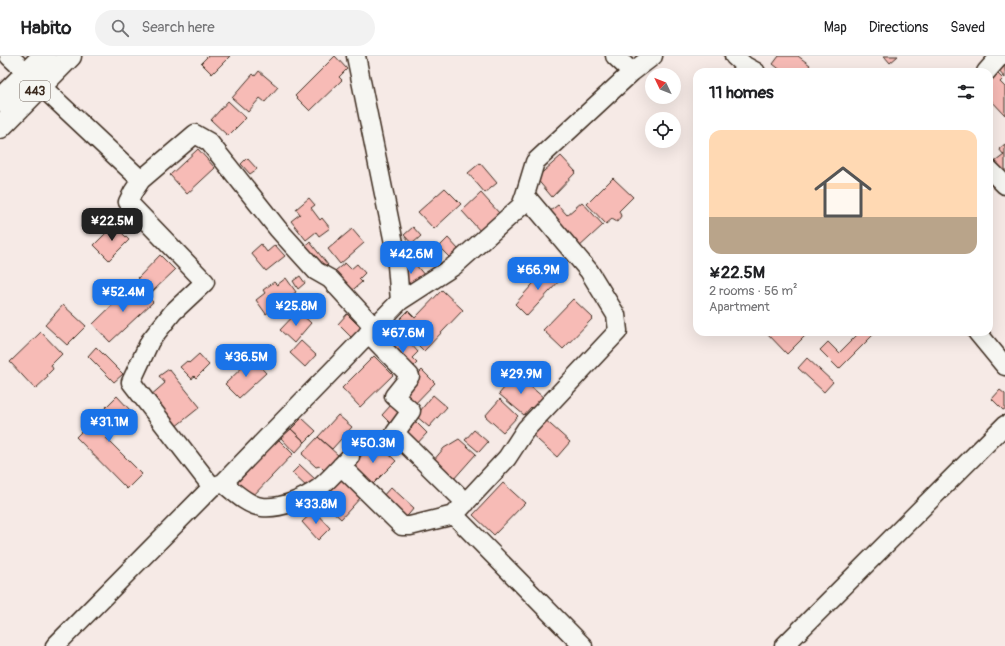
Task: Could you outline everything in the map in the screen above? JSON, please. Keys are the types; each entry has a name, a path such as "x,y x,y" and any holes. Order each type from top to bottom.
{"highway":[{"name":"443","path":"0,127 34,79 44,56"},
{"name":"443","path":"0,100 70,56"}],"street":[{"path":"9,56 141,180"},
{"path":"356,56 396,253 400,301"},
{"path":"615,56 632,72"},
{"path":"55,646 400,301 454,266 521,206 535,162 632,72 653,56"},
{"path":"734,56 749,68"},
{"path":"990,68 1000,56"},
{"path":"525,195 589,271 616,315 618,331 526,429 507,458 460,509 410,526 402,526 345,462 320,487 300,499 282,506 261,507 244,500 217,485 131,382 150,341 174,312 205,282 128,202 141,180 195,134 209,142 278,229 316,271 330,279 410,376 394,396 411,411 395,433 460,509 583,646"},
{"path":"993,173 1005,185"},
{"path":"980,336 1005,366"},
{"path":"784,646 1005,425"}],"building":[{"path":"208,56 230,56 212,74 201,63"},
{"path":"335,56 347,69 339,77 342,80 310,111 295,96"},
{"path":"779,56 798,56 810,65 808,68 778,68 773,64"},
{"path":"884,56 898,56 890,63"},
{"path":"1005,61 1005,78 997,69"},
{"path":"993,69 1003,79 1000,82 1005,87 1005,115 993,102"},
{"path":"259,71 278,87 265,102 260,98 248,112 232,98 253,74 255,76"},
{"path":"228,101 246,118 228,136 211,120"},
{"path":"1005,144 1005,178 993,165 993,163 1004,155 999,149"},
{"path":"198,149 215,168 187,194 170,175"},
{"path":"561,156 576,172 552,197 536,178"},
{"path":"247,158 257,169 250,174 241,164"},
{"path":"480,163 497,183 485,193 468,173"},
{"path":"613,178 633,197 619,211 621,216 617,222 612,219 606,224 587,204"},
{"path":"445,188 461,204 434,229 418,212"},
{"path":"481,193 500,214 481,232 462,211"},
{"path":"309,198 315,205 311,208 320,220 322,218 330,228 319,236 316,232 306,240 291,221 300,214 296,209"},
{"path":"582,202 603,225 577,249 556,226 560,222 550,211 558,205 567,215"},
{"path":"114,225 129,240 109,260 94,245"},
{"path":"413,227 421,236 412,244 404,235"},
{"path":"352,229 364,243 340,264 328,249"},
{"path":"448,238 459,250 450,258 439,247"},
{"path":"310,242 328,265 320,271 302,249"},
{"path":"261,244 267,252 275,245 285,256 266,271 251,253"},
{"path":"160,255 175,270 152,292 138,278"},
{"path":"411,259 425,276 405,293 402,267"},
{"path":"345,263 351,269 357,264 365,273 359,279 362,282 348,294 331,274"},
{"path":"548,267 561,279 527,316 515,304"},
{"path":"300,276 305,283 298,289 293,281"},
{"path":"286,278 296,292 266,314 256,300 265,293 263,290 274,282 277,285"},
{"path":"135,283 153,302 110,342 93,324"},
{"path":"442,290 463,310 424,351 396,323 408,311 415,318"},
{"path":"573,299 593,318 563,349 543,330"},
{"path":"63,305 86,326 67,345 45,325"},
{"path":"298,311 311,323 294,343 280,330"},
{"path":"347,314 361,328 352,338 338,324"},
{"path":"41,332 62,354 51,365 53,369 47,375 48,377 35,389 10,362"},
{"path":"403,335 418,352 412,358 417,363 407,373 386,351"},
{"path":"770,336 805,336 787,354"},
{"path":"856,336 872,336 839,369 820,350 828,342 839,353"},
{"path":"301,341 316,355 305,367 290,353"},
{"path":"96,347 123,374 114,382 88,356"},
{"path":"199,354 209,365 196,378 194,376 192,379 180,367 187,361 189,363"},
{"path":"374,356 393,375 360,407 342,388"},
{"path":"252,358 266,373 239,398 225,384"},
{"path":"807,358 833,382 824,392 798,368"},
{"path":"169,369 200,407 175,427 150,396 165,383 159,376"},
{"path":"422,370 435,383 409,410 396,397"},
{"path":"516,374 544,398 534,410 531,407 524,415 499,394"},
{"path":"1000,390 1005,394 1005,409 1003,410 992,399"},
{"path":"433,395 447,407 429,427 416,416"},
{"path":"117,396 130,410 104,436 142,474 127,489 76,437"},
{"path":"500,399 518,416 503,432 485,416"},
{"path":"391,405 399,412 390,423 382,415"},
{"path":"338,415 352,427 332,449 318,437"},
{"path":"410,416 427,433 414,447 397,430"},
{"path":"542,417 570,442 557,457 529,432"},
{"path":"302,418 316,431 305,442 291,429"},
{"path":"291,429 305,442 295,453 281,438"},
{"path":"474,430 488,442 479,452 465,440"},
{"path":"275,436 293,454 250,499 235,485 248,471 244,467"},
{"path":"318,437 339,456 325,471 320,466 316,467 302,454"},
{"path":"459,439 476,454 453,480 433,461 444,448"},
{"path":"375,441 396,461 370,487 350,468"},
{"path":"300,465 316,480 308,488 292,473"},
{"path":"339,475 362,496 341,519 318,498"},
{"path":"503,483 525,503 494,535 473,515"},
{"path":"391,487 414,508 404,520 381,498"},
{"path":"314,511 330,528 318,540 302,522"}]}
